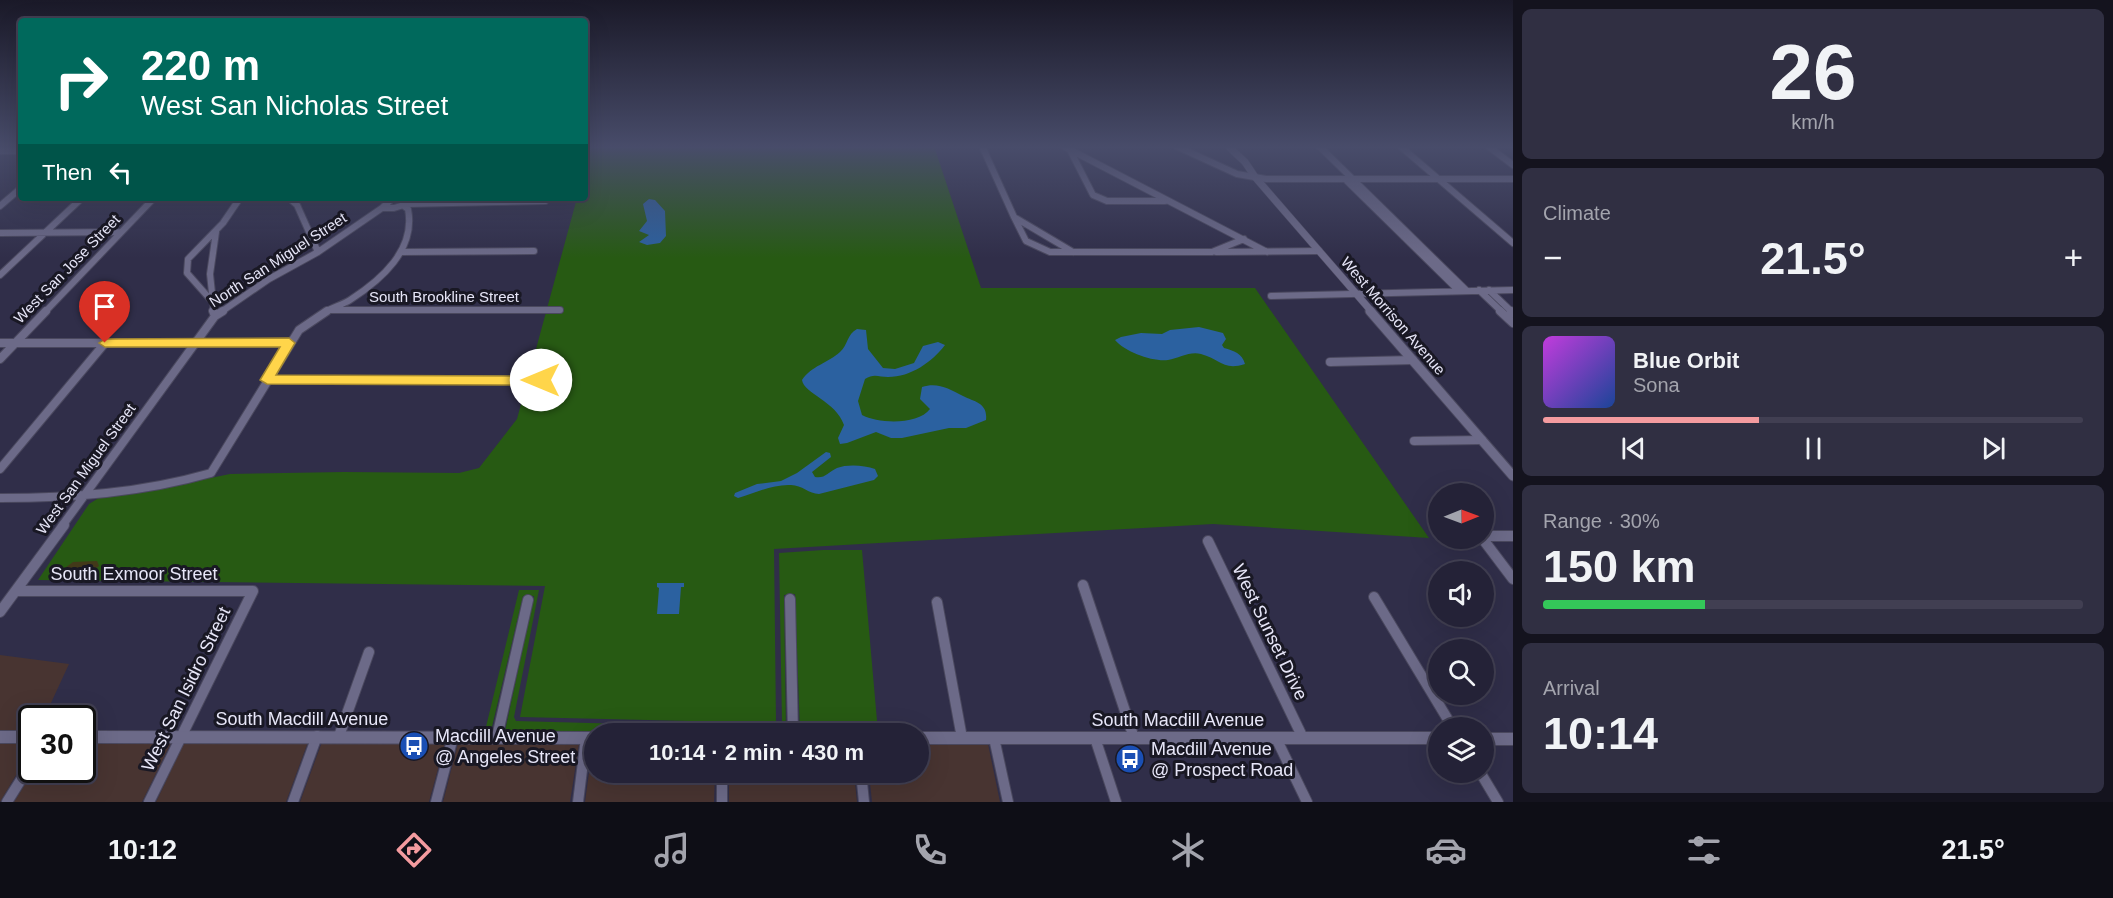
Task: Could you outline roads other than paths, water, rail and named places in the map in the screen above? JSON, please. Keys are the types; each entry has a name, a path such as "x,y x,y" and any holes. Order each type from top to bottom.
{"street":[{"path":"999,183 1026,241 1050,252 1319,250"},
{"path":"1087,183 1093,195 1107,201 1168,201"},
{"path":"1135,183 1267,252"},
{"name":"West Morrison Avenue","path":"1261,183 1513,476"},
{"path":"1353,183 1458,290"},
{"path":"1354,183 1466,290"},
{"path":"1446,183 1513,243"},
{"path":"1447,183 1513,236"},
{"path":"0,206 18,191"},
{"path":"0,274 79,201"},
{"name":"West San Jose Street","path":"0,359 151,201"},
{"path":"210,299 187,273 188,259 217,230 238,201"},
{"path":"292,201 297,205 318,252"},
{"name":"North San Miguel Street","path":"194,342 215,316 269,279 318,252 390,201"},
{"path":"382,208 388,209 406,202 545,201"},
{"path":"0,498 82,498 169,486 211,473 299,330 328,310 349,301 395,264 411,225 406,202"},
{"path":"1014,217 1074,253"},
{"path":"215,316 210,299 209,272 217,230"},
{"path":"0,233 121,232"},
{"path":"1212,252 1244,239"},
{"path":"401,252 534,251"},
{"path":"1479,290 1513,323"},
{"path":"1489,290 1513,313"},
{"path":"1271,296 1513,290"},
{"name":"South Brookline Street","path":"328,310 560,310"},
{"name":"West San Miguel Street","path":"0,612 194,342"},
{"path":"0,343 289,343"},
{"path":"0,469 105,343"},
{"path":"1330,362 1413,360"},
{"path":"267,380 541,380"},
{"path":"1414,441 1482,440"},
{"path":"1494,537 1513,536"},
{"name":"West Sunset Drive","path":"1208,541 1303,738"},
{"path":"1492,549 1513,579"},
{"path":"1083,585 1134,738"},
{"name":"South Exmoor Street","path":"16,591 253,591"},
{"name":"West San Isidro Street","path":"149,802 253,591"},
{"path":"1374,597 1446,717"},
{"path":"790,599 793,723"},
{"path":"496,737 528,600"},
{"path":"937,602 962,738"},
{"path":"339,736 369,652"},
{"path":"293,802 317,736"},
{"path":"0,737 18,737"},
{"name":"South Macdill Avenue","path":"96,737 584,738"},
{"path":"436,802 453,737"},
{"name":"South Macdill Avenue","path":"929,738 1428,738"},
{"path":"994,738 1008,802"},
{"path":"1095,738 1116,802"},
{"path":"1276,738 1306,802"},
{"path":"1494,739 1513,739"},
{"path":"578,802 584,770"},
{"path":"7,802 19,783"},
{"path":"722,783 722,802"},
{"path":"862,783 864,802"},
{"path":"1487,783 1498,802"}],"water":[{"path":"649,199 655,200 665,211 666,236 660,243 647,245 639,242 649,235 639,231 647,221 643,204"},
{"path":"1199,327 1223,333 1226,339 1222,345 1224,348 1240,355 1245,364 1226,365 1197,353 1168,360 1147,358 1132,352 1115,340 1141,333 1162,334 1170,330"},
{"path":"857,329 866,330 868,349 883,368 895,369 914,363 923,346 938,342 945,345 927,363 913,371 897,376 874,376 865,379 858,401 862,415 888,421 917,418 930,409 920,399 922,387 933,385 948,389 980,404 985,410 986,420 966,428 949,428 902,438 891,438 876,432 840,444 838,438 844,425 840,417 828,404 808,390 802,380 810,371 840,352 851,334"},
{"path":"826,452 830,453 831,457 812,472 815,477 826,475 837,468 851,466 875,469 878,476 874,480 819,494 795,485 784,485 738,498 734,496 735,493 757,484 781,481 797,473"},
{"path":"657,583 684,583 684,587 681,587 679,614 657,614 659,588"}],"place":[{"name":"Macdill Avenue @ Angeles Street","path":"414,746"},
{"name":"Macdill Avenue @ Prospect Road","path":"1130,759"}]}
